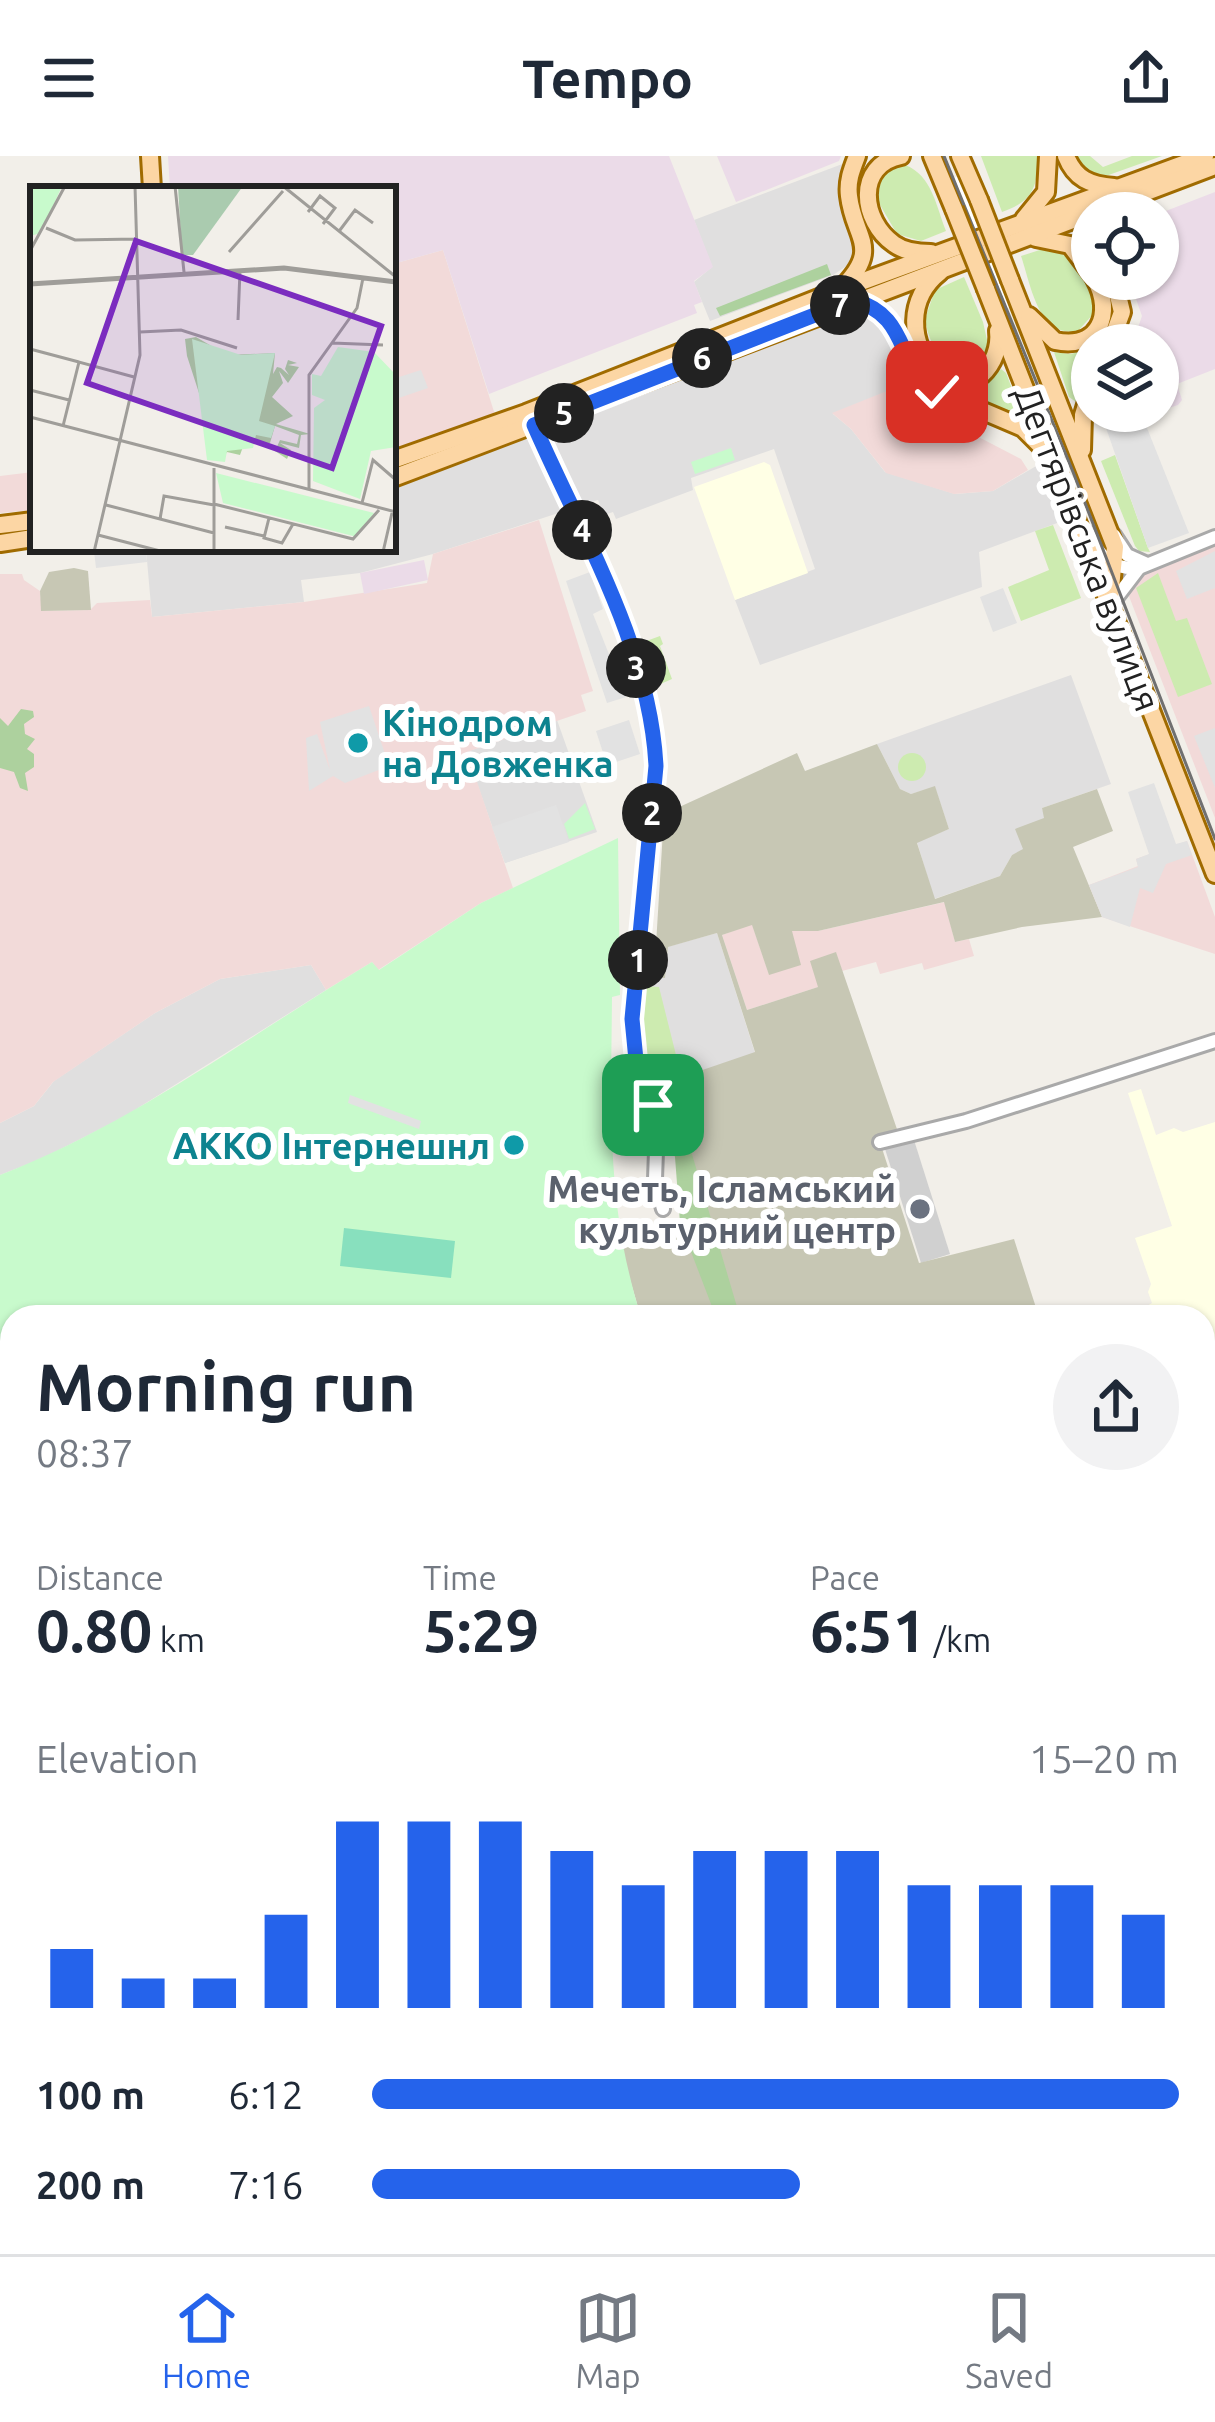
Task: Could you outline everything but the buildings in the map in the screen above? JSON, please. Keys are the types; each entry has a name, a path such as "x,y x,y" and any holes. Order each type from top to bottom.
{"main road":[{"path":"150,156 152,186"},
{"path":"396,477 534,425 846,295 865,248 849,194 857,156"},
{"path":"946,188 926,165 902,156 880,162 866,193 895,245 946,258"},
{"name":"Дегтярівська вулиця","path":"932,156 1215,874"},
{"name":"Дегтярівська вулиця","path":"965,156 1115,547 1109,583 1112,611"},
{"path":"1020,231 1046,192 1048,156"},
{"path":"1066,156 1074,172 1106,192"},
{"path":"1136,192 1204,156"},
{"path":"1143,192 1215,166"},
{"path":"396,459 1071,215"},
{"path":"1020,231 1071,246"},
{"path":"946,258 914,310 916,332 940,375 968,381 990,369 1000,346 995,313"},
{"path":"846,295 888,317 929,388 1024,429 1058,466"},
{"path":"1018,301 1049,338 1077,342 1096,331 1104,315 1103,300"},
{"path":"1082,463 1083,432"},
{"path":"0,525 30,520"},
{"path":"0,543 30,538"}],"street":[{"path":"534,425 608,591 655,733 656,766 632,1019 636,1060 657,1123 655,1179 663,1210"},
{"path":"1065,485 1076,498 1101,556 1115,566 1144,567"},
{"path":"1103,516 1127,555 1144,567"},
{"path":"1112,611 1124,584 1144,567 1215,536"},
{"path":"880,1142 935,1131 1215,1041"}],"shaded area":[{"path":"168,156 669,156 713,267 694,281 702,302 694,305 697,313 489,394 443,250 396,263 396,186 170,186"},
{"path":"717,156 841,156 839,161 736,202"},
{"path":"845,163 840,190 854,239 856,255 851,263 833,275 710,321 694,282 712,267 694,220"},
{"path":"1215,192 1215,369 1179,383 1179,324 1139,324 1142,316 1136,300 1179,300 1179,206"},
{"path":"443,250 496,418 396,452 396,263"},
{"path":"850,310 878,313 917,379 833,414 885,472 955,494 993,491 1038,465 1068,519 979,552 982,587 760,665 735,600 815,569 774,449 691,478 693,490 616,519 613,512 604,515 598,500 433,554 360,573 301,580 304,602 152,617 146,552 396,552 396,484"},
{"path":"421,370 428,388 396,399 396,378"},
{"path":"917,379 921,402 1021,459 1028,470 993,491 954,494 886,473 832,413"},
{"path":"1107,432 1149,432 1189,533 1148,548"},
{"path":"764,462 770,465 808,573 735,600 694,487"},
{"path":"30,472 30,510 0,513 0,476"},
{"path":"539,520 593,691 581,695 586,711 467,752 513,888 481,903 378,970 372,962 326,990 311,965 220,979 155,1013 53,1082 34,1106 0,1123 0,574 22,574 40,591 42,611 90,610 97,603 150,600 152,617 304,602 427,583 433,554"},
{"path":"1215,543 1215,818 1125,586 1141,573"},
{"path":"1215,551 1215,588 1187,599 1176,571"},
{"path":"94,552 146,552 147,562 96,568"},
{"path":"424,560 428,580 364,594 360,573"},
{"path":"88,571 91,610 41,611 40,591 49,572"},
{"path":"590,572 603,609 593,614 626,697 607,703 566,581"},
{"path":"1003,588 1017,623 993,632 980,597"},
{"path":"1071,675 1111,784 1042,808 1045,817 1000,876 934,899 917,842 949,829 935,787 911,794 900,789 877,744"},
{"path":"369,706 389,766 345,783 333,776 309,791 306,738 317,734 330,770 320,722"},
{"path":"557,720 597,832 505,863 466,752"},
{"path":"629,720 640,754 607,765 596,731"},
{"path":"1215,728 1215,788 1194,736"},
{"path":"877,744 900,789 911,794 935,786 949,829 917,843 935,899 1000,876 1012,855 1023,849 1015,829 1044,818 1042,808 1097,789 1113,831 1073,847 1102,917 955,942 944,902 818,931 792,931 801,965 769,975 752,925 722,935 747,1010 818,987 810,961 836,952 899,1135 879,1139 919,1263 1014,1239 1035,1305 637,1305 621,1249 699,1228 669,1101 687,1093 682,1077 755,1052 717,933 668,947 665,978 654,977 664,814 797,753 805,771"},
{"path":"1154,783 1176,844 1187,841 1192,855 1166,864 1153,893 1140,888 1130,927 1102,917 1089,885 1138,867 1136,859 1149,854 1128,792"},
{"path":"556,805 569,842 505,863 492,827"},
{"path":"1187,841 1215,917 1215,954 1102,917 1089,885 1138,866 1136,859"},
{"path":"945,902 955,942 969,939 974,956 924,970 922,963 880,974 876,962 842,971 836,953 818,987 747,1010 722,935 752,924 769,974 792,931 818,931"},
{"path":"717,933 755,1053 651,1088 641,1059 637,1011 641,977 665,977 667,947"},
{"path":"311,965 326,990 122,1118 0,1175 0,1123 34,1106 54,1081 155,1013 220,979"},
{"path":"1141,1089 1156,1135 1215,1122 1215,1305 1149,1305 1151,1284 1135,1238 1172,1226 1128,1093"},
{"path":"350,1095 421,1121 419,1129 348,1103"},
{"name":"Мечеть, Ісламський культурний центр","path":"914,1140 950,1254 921,1263 885,1149"}],"green space":[{"path":"981,156 1038,156 1035,185 1027,198 1002,212"},
{"path":"1076,156 1090,156 1103,167 1132,156 1162,156 1103,177 1086,170"},
{"path":"905,165 927,184 946,231 921,241 897,234 876,191 887,171"},
{"path":"1046,248 1071,261 1071,300 1093,300 1095,312 1084,324 1071,324 1071,331 1064,331 1045,318 1021,256"},
{"path":"827,264 831,275 720,316 716,308"},
{"path":"964,277 989,349 979,364 958,371 940,358 925,319 935,290"},
{"path":"1054,352 1071,354 1071,398 1069,397"},
{"path":"1001,369 1024,420 956,391 981,388"},
{"path":"731,448 735,460 695,474 691,462"},
{"path":"1115,455 1150,552 1135,546 1101,461"},
{"path":"1053,525 1081,598 1021,621 1008,587 1049,570 1035,531"},
{"path":"1158,573 1176,621 1187,618 1212,684 1178,697 1136,588"},
{"path":"660,636 672,679 656,686 638,644"},
{"path":"21,709 33,711 34,717 24,724 25,734 35,739 27,749 34,754 34,767 25,773 28,791 20,788 14,772 0,768 0,718 8,726"},
{"path":"912,753 922,757 926,767 922,777 912,781 902,777 898,767 902,757"},
{"path":"585,803 595,829 569,839 564,824"},
{"path":"618,838 620,995 612,997 613,1158 622,1236 638,1305 0,1305 0,1175 144,1104 372,962 379,970 481,903"},
{"path":"644,986 659,987 676,1055 648,1064 640,1021"},
{"path":"672,1103 681,1139 689,1144 736,1305 711,1305 680,1223 675,1157 660,1108"},
{"path":"344,1228 455,1241 451,1278 340,1266"}],"pier":[{"path":"977,169 1029,299 988,316 935,185"}],"tram line":[{"path":"944,156 1215,839"}],"place":[{"name":"Кінодром на Довженка","path":"358,743"},
{"name":"АККО Інтернешнл","path":"514,1145"},
{"name":"Мечеть, Ісламський культурний центр","path":"920,1209"}],"route":[{"path":"653,1105 636,1060 632,1019 651,837 655,733 608,591 534,425 853,300 888,317 919,377 937,392"}]}
